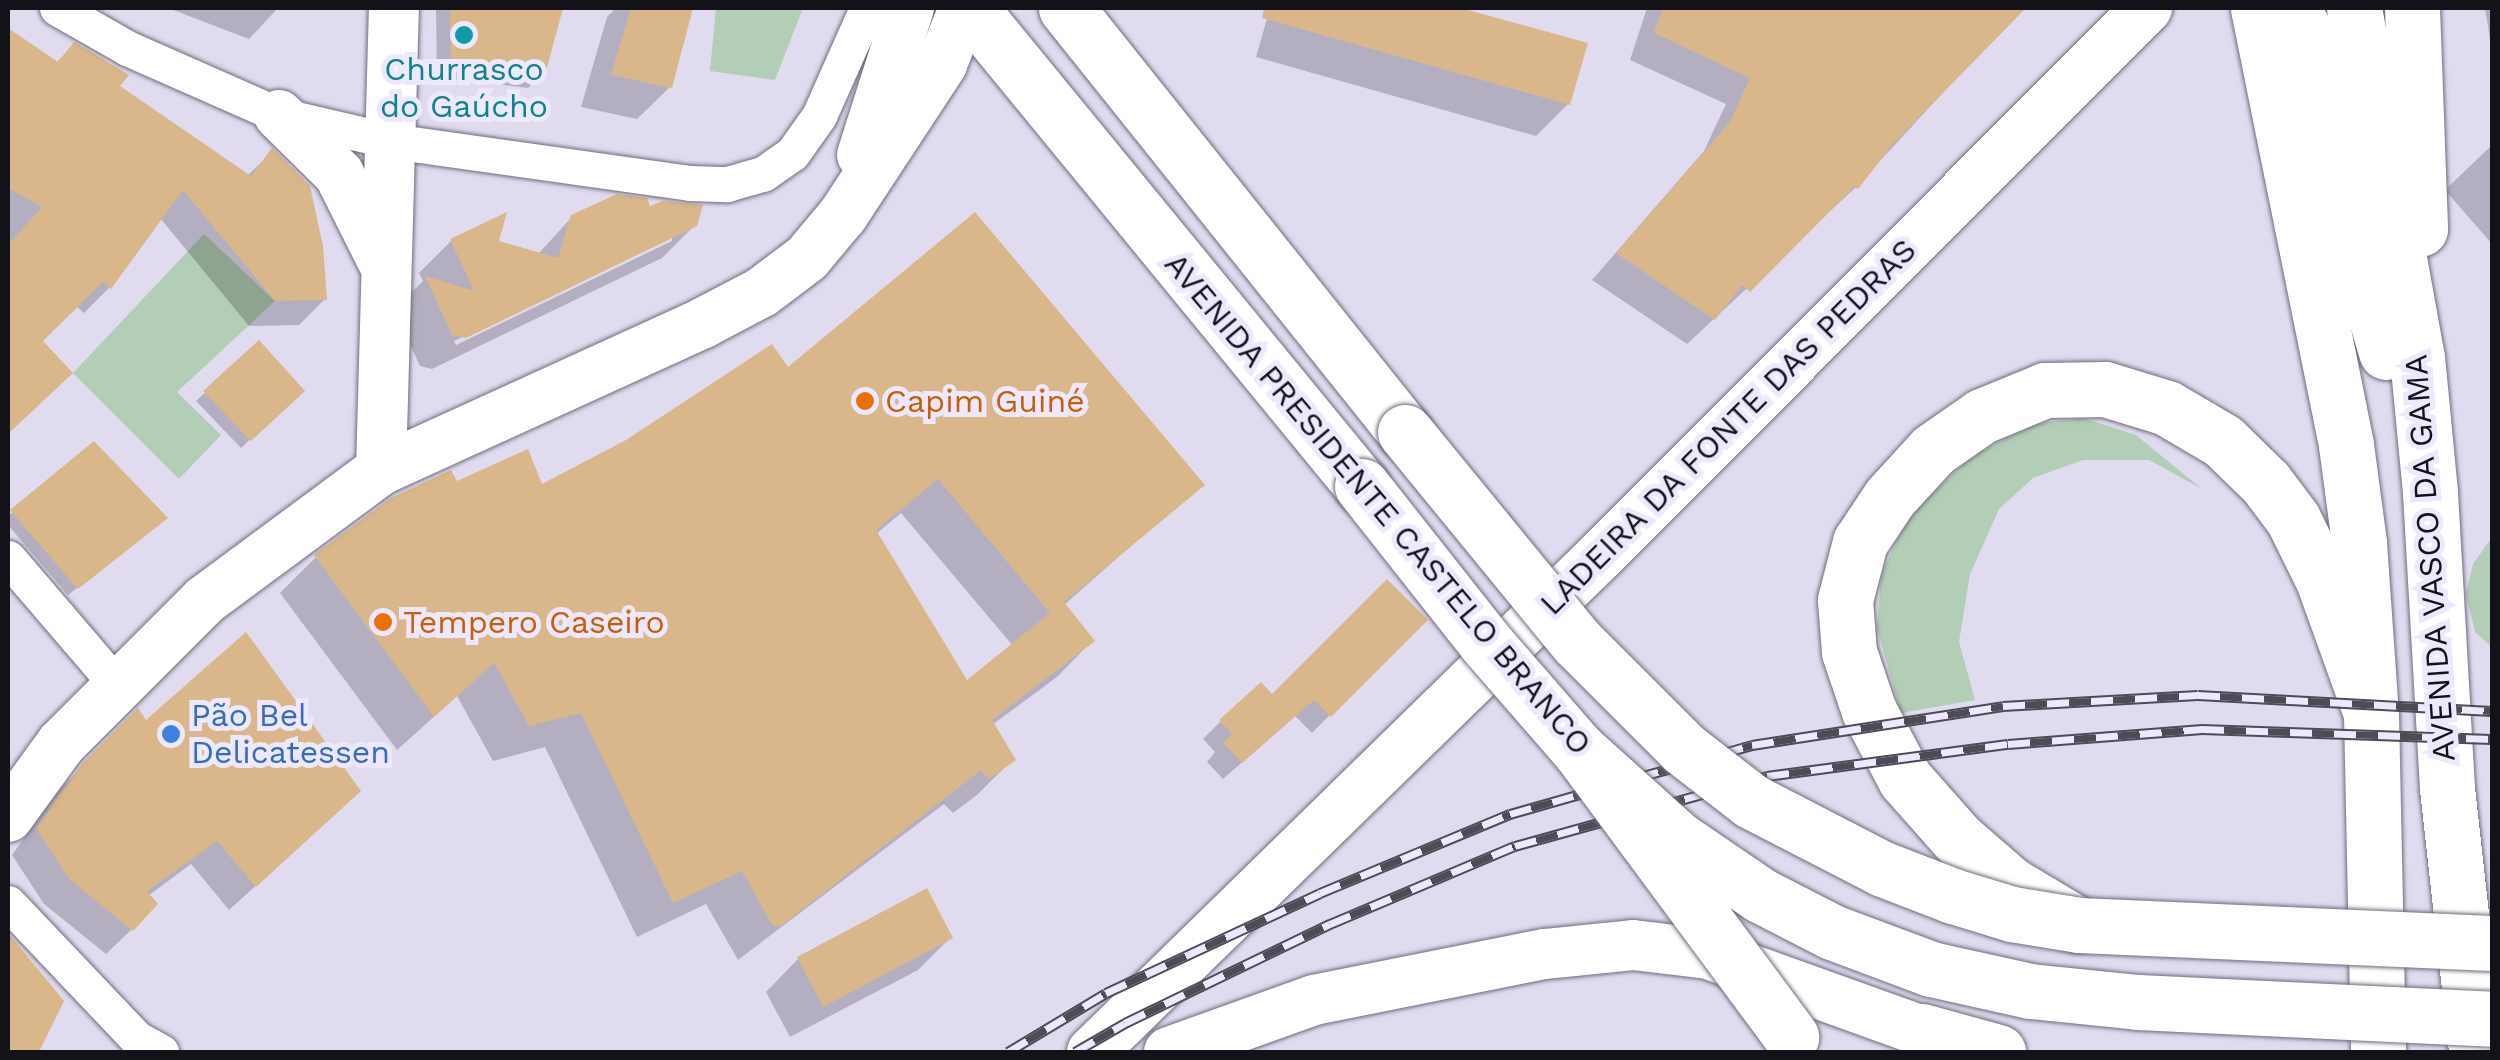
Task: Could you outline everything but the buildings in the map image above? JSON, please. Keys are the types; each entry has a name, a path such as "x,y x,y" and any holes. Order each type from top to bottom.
{"main road":[{"path":"381,470 394,8"},
{"path":"8,817 61,744 116,684 204,600 381,470 762,292 808,258 842,215 942,64 967,8"},
{"name":"AVENIDA PRESIDENTE CASTELO BRANCO","path":"967,8 1362,486 1484,642 1578,750 1678,840 1760,895 1832,932 1931,970 2030,991 2138,1002 2492,1019"},
{"name":"AVENIDA PRESIDENTE CASTELO BRANCO","path":"1066,8 1588,654 1684,750 1751,800 1826,842 1918,883 2012,914 2079,925 2492,944"},
{"name":"LADEIRA DA FONTE DAS PEDRAS","path":"1092,1052 1602,555 2147,8"},
{"path":"2258,8 2346,444 2359,543 2370,713 2378,1052"},
{"path":"2289,8 2306,40 2344,209 2430,494"},
{"name":"AVENIDA VASCO DA GAMA","path":"2354,8 2416,357 2430,494 2447,788 2476,1052"},
{"path":"2412,8 2421,182 2416,357"},
{"path":"842,215 891,18"},
{"path":"279,115 339,174 386,268"},
{"path":"2079,925 2010,884 1958,839 1906,779 1869,711 1848,652 1846,600 1860,542 1890,496 1933,450 1982,416 2045,390 2105,389 2167,408 2223,442 2266,483 2293,520 2323,580 2370,713"},
{"path":"1578,750 1796,1045"},
{"path":"1170,1052 1314,1000 1545,954 1633,946 1708,954 1937,1042 1998,1052"}],"street":[{"path":"57,8 127,48 279,115 391,141 690,183 727,184 763,174 792,154 891,18"},
{"path":"8,558 116,684"},
{"path":"8,904 136,1038 161,1052"}],"green space":[{"path":"716,8 803,8 775,80 710,71"},
{"path":"204,234 275,301 177,392 221,435 179,479 73,373"},
{"path":"2083,418 2136,435 2202,489 2149,460 2083,460 2033,478 1999,509 1970,574 1959,642 1975,700 1901,713 1877,628 1881,576 1906,519 1970,458 2033,424"},
{"path":"2492,537 2492,647 2475,632 2466,594 2473,564"}],"railway":[{"path":"1008,1052 1106,993 1320,893 1510,814 1752,745 2003,706 2198,695 2492,711"},
{"path":"1075,1052 1125,1023 1330,924 1515,846 1767,776 2008,744 2202,729 2492,739"}],"place":[{"name":"Churrasco do Gaúcho","path":"464,35"},
{"name":"Capim Guiné","path":"865,401"},
{"name":"Tempero Caseiro","path":"383,622"},
{"name":"Pão Bel Delicatessen","path":"171,734"}]}
